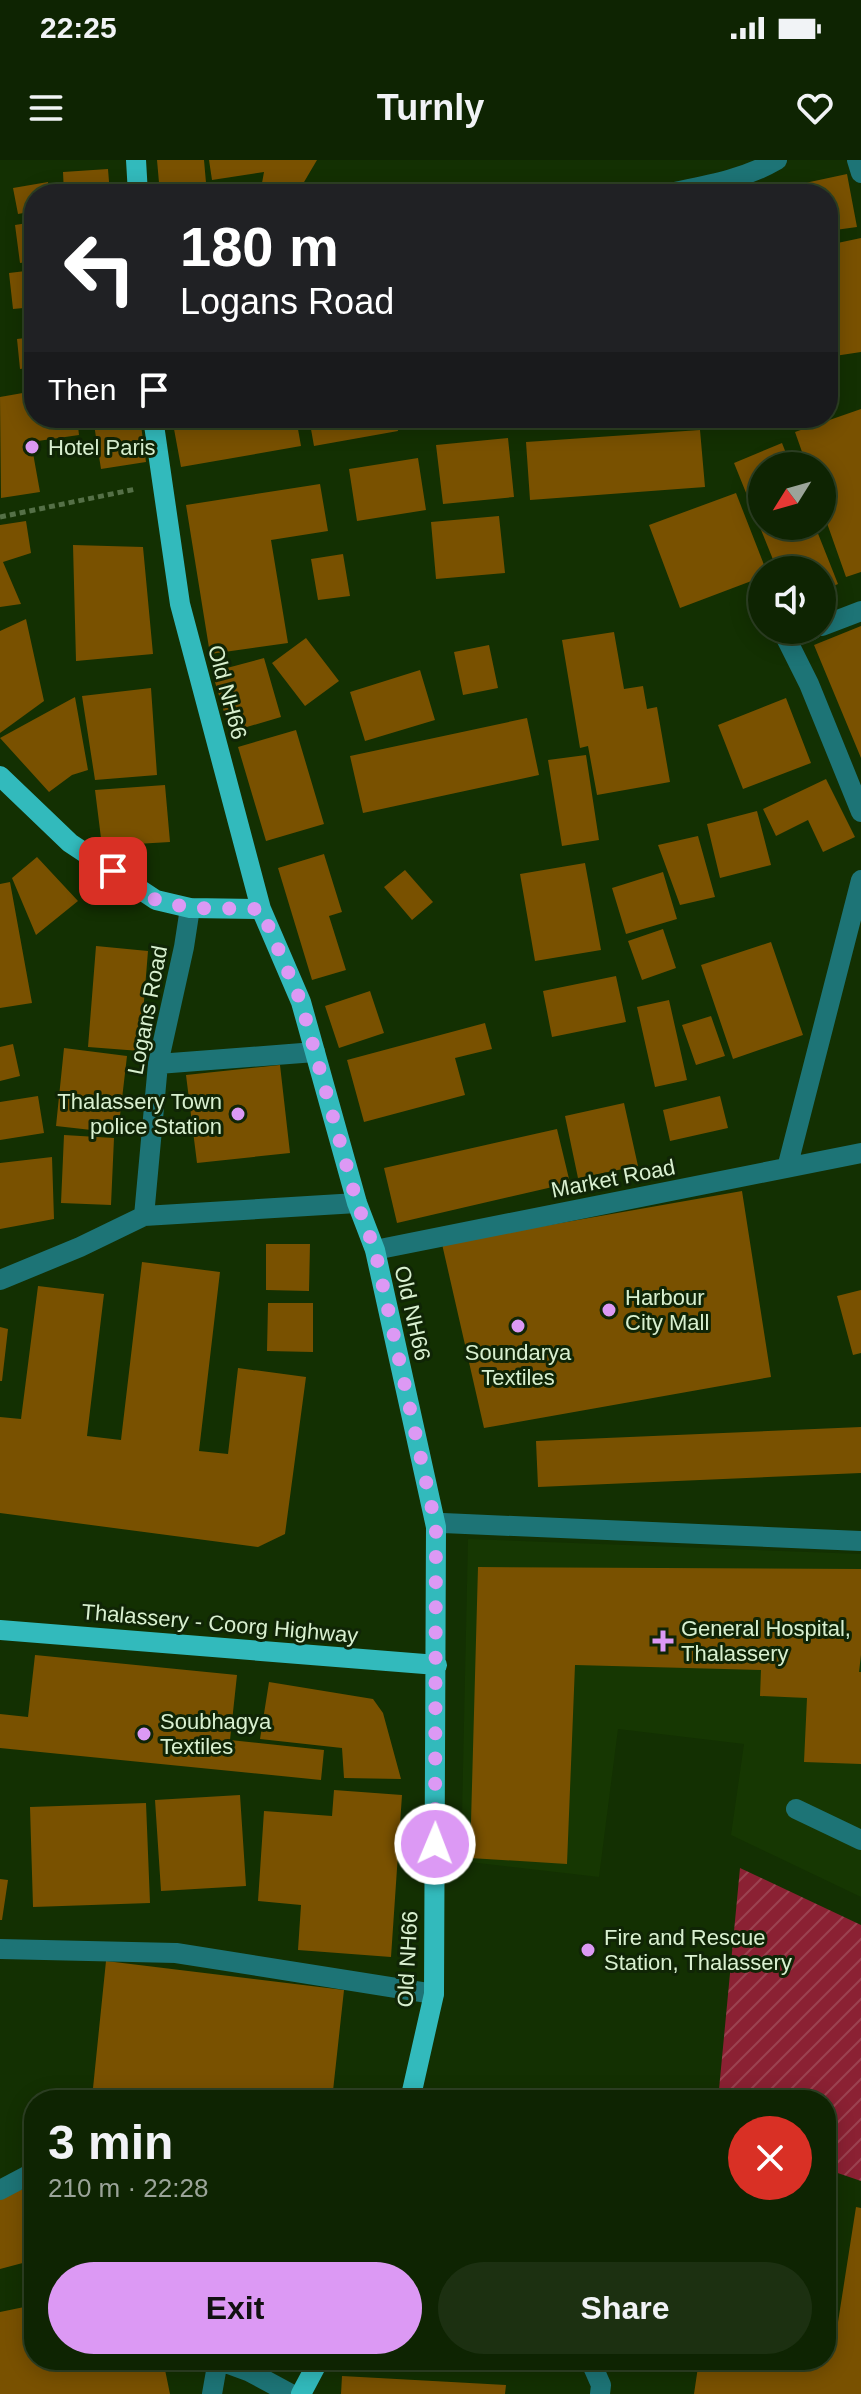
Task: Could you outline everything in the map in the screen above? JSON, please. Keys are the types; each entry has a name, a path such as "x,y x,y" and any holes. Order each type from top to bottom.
{"main road":[{"path":"136,160 137,184"},
{"name":"Old NH66","path":"155,428 180,604 261,909 301,1002 357,1203 375,1250 436,1527 434,1994 412,2090"},
{"path":"0,776 70,843 156,900 190,908 261,909"},
{"name":"Thalassery - Coorg Highway","path":"0,1630 437,1665"},
{"path":"301,2394 314,2370"}],"street":[{"path":"712,184 777,160"},
{"path":"857,160 861,173"},
{"path":"836,621 861,611"},
{"path":"789,644 809,684 861,812"},
{"path":"787,1168 861,880"},
{"name":"Logans Road","path":"144,1216 158,1064 190,908"},
{"path":"158,1064 315,1052"},
{"name":"Market Road","path":"375,1250 861,1153"},
{"path":"0,1280 144,1216 357,1203"},
{"path":"436,1527 443,1523 861,1541"},
{"path":"796,1809 861,1840"},
{"path":"0,1949 176,1953 434,1994"},
{"path":"0,2190 24,2177"},
{"path":"212,2394 216,2370"},
{"path":"245,2370 291,2394"},
{"path":"594,2370 601,2385 600,2394"}],"path":[{"path":"0,517 163,484"}],"shaded area":[{"name":"General Hospital, Thalassery","path":"468,1539 861,1554 861,1897 731,1835 744,1744 618,1729 599,1877 461,1861"},
{"path":"740,1868 861,1925 861,2181 836,2172 836,2090 719,2090"}],"building":[{"path":"157,160 204,160 206,184 159,184"},
{"path":"209,160 317,160 303,184 262,184 264,172 212,180"},
{"path":"108,169 109,184 64,184 63,172"},
{"path":"847,174 857,227 838,230 838,184 800,184"},
{"path":"24,186 24,213 18,214 13,188"},
{"path":"24,224 24,262 20,263 15,225"},
{"path":"861,238 861,352 838,355 838,243"},
{"path":"24,271 24,308 13,309 9,273"},
{"path":"24,338 24,368 20,369 17,339"},
{"path":"24,393 24,428 78,428 79,435 31,442 40,492 1,498 0,397"},
{"path":"861,409 861,572 846,577 833,540 836,540 836,452 802,452 795,432 806,428 838,428 838,417"},
{"path":"95,428 141,428 146,462 101,469"},
{"path":"174,428 298,428 301,446 181,467"},
{"path":"311,428 398,428 398,431 314,446"},
{"path":"700,430 705,487 530,500 526,442"},
{"path":"508,438 514,497 443,504 436,445"},
{"path":"782,443 786,452 760,452"},
{"path":"748,457 748,498 734,463"},
{"path":"418,458 426,510 357,521 349,469"},
{"path":"320,484 328,531 271,540 288,643 210,654 186,505"},
{"path":"736,493 748,524 748,540 754,540 761,556 748,556 748,582 680,608 649,525"},
{"path":"499,516 505,573 436,579 431,522"},
{"path":"26,521 31,553 3,562 21,604 0,607 0,525"},
{"path":"765,540 821,540 827,556 789,555 772,556"},
{"path":"73,545 143,547 153,654 76,661"},
{"path":"343,554 350,596 318,600 311,559"},
{"path":"26,619 44,701 0,733 0,631"},
{"path":"861,626 861,758 814,645 836,644 836,636"},
{"path":"614,632 624,689 643,686 647,709 657,707 670,782 597,795 588,746 580,748 562,640"},
{"path":"306,638 339,681 305,706 272,663"},
{"path":"489,645 498,688 463,695 454,652"},
{"path":"264,658 281,717 230,732 212,672"},
{"path":"420,670 435,720 365,741 350,692"},
{"path":"151,688 157,775 95,780 82,696"},
{"path":"75,697 88,770 72,775 49,792 0,738"},
{"path":"786,698 811,763 743,789 718,725"},
{"path":"527,718 539,775 363,813 350,756"},
{"path":"296,730 324,824 266,841 238,747"},
{"path":"586,755 599,840 562,846 548,760"},
{"path":"826,779 855,837 823,852 808,820 776,836 763,809"},
{"path":"165,785 170,842 102,846 95,790"},
{"path":"757,811 771,865 720,878 707,824"},
{"path":"698,836 715,897 680,905 658,845"},
{"path":"324,854 342,912 329,916 346,970 312,980 278,868"},
{"path":"37,857 78,901 36,935 12,878"},
{"path":"585,863 601,950 535,961 520,874"},
{"path":"405,870 433,902 412,920 384,887"},
{"path":"663,872 677,919 626,934 612,888"},
{"path":"10,882 32,1003 0,1008 0,884"},
{"path":"663,929 676,968 642,980 628,941"},
{"path":"771,942 803,1035 733,1059 701,965"},
{"path":"96,946 148,951 140,1051 88,1047"},
{"path":"616,976 626,1022 552,1037 543,991"},
{"path":"370,991 384,1033 339,1048 325,1006"},
{"path":"669,1000 687,1080 655,1087 637,1007"},
{"path":"711,1016 725,1056 696,1065 682,1025"},
{"path":"485,1023 492,1049 455,1058 465,1095 364,1122 347,1060"},
{"path":"13,1044 20,1076 0,1081 0,1047"},
{"path":"64,1048 127,1056 118,1133 56,1126"},
{"name":"Thalassery Town police Station","path":"280,1065 290,1153 197,1163 186,1075"},
{"path":"38,1096 44,1133 0,1140 0,1102"},
{"path":"720,1096 728,1128 670,1141 663,1110"},
{"path":"624,1103 638,1166 578,1178 565,1116"},
{"path":"557,1129 570,1183 397,1223 384,1168"},
{"path":"64,1135 114,1138 111,1205 61,1203"},
{"path":"52,1157 54,1219 0,1229 0,1163"},
{"name":"Harbour City Mall","path":"742,1191 771,1377 484,1428 442,1244"},
{"path":"266,1244 310,1244 309,1291 266,1290"},
{"path":"142,1262 220,1272 199,1451 228,1454 238,1368 306,1377 285,1534 258,1547 0,1513 0,1417 21,1419 38,1286 104,1294 87,1436 121,1440"},
{"path":"861,1290 861,1353 853,1355 837,1296"},
{"path":"268,1303 313,1303 313,1352 267,1351"},
{"path":"0,1327 8,1329 2,1381 0,1381"},
{"path":"861,1427 861,1473 538,1487 536,1441"},
{"name":"General Hospital, Thalassery","path":"478,1567 861,1569 861,1764 804,1762 807,1698 760,1696 761,1670 575,1665 567,1864 470,1858"},
{"path":"35,1655 237,1675 230,1740 324,1750 321,1780 0,1748 0,1714 28,1717"},
{"path":"269,1682 373,1699 383,1713 401,1779 344,1778 342,1748 260,1739"},
{"path":"334,1790 402,1795 391,1957 298,1950 301,1905 258,1901 264,1811 332,1816"},
{"path":"240,1795 246,1886 161,1891 155,1800"},
{"path":"146,1803 150,1903 33,1907 30,1807"},
{"path":"0,1879 8,1880 2,1920 0,1920"},
{"path":"106,1961 344,1990 333,2090 93,2090"},
{"path":"24,2189 24,2263 0,2269 0,2196"},
{"path":"856,2207 861,2208 861,2394 694,2394 698,2370 836,2370 836,2335"},
{"path":"24,2307 24,2370 165,2370 170,2394 0,2394 0,2312"},
{"path":"342,2376 506,2385 505,2394 341,2394"}],"place":[{"name":"Hotel Paris","path":"32,447"},
{"name":"Thalassery Town police Station","path":"238,1114"},
{"name":"Harbour City Mall","path":"609,1310"},
{"name":"Soundarya Textiles","path":"518,1326"},
{"name":"General Hospital, Thalassery","path":"663,1641"},
{"name":"Soubhagya Textiles","path":"144,1734"},
{"name":"Fire and Rescue Station, Thalassery","path":"588,1950"}],"route":[{"path":"113,871 156,900 190,908 261,909 301,1002 357,1203 375,1250 436,1527 435,1844"}]}
